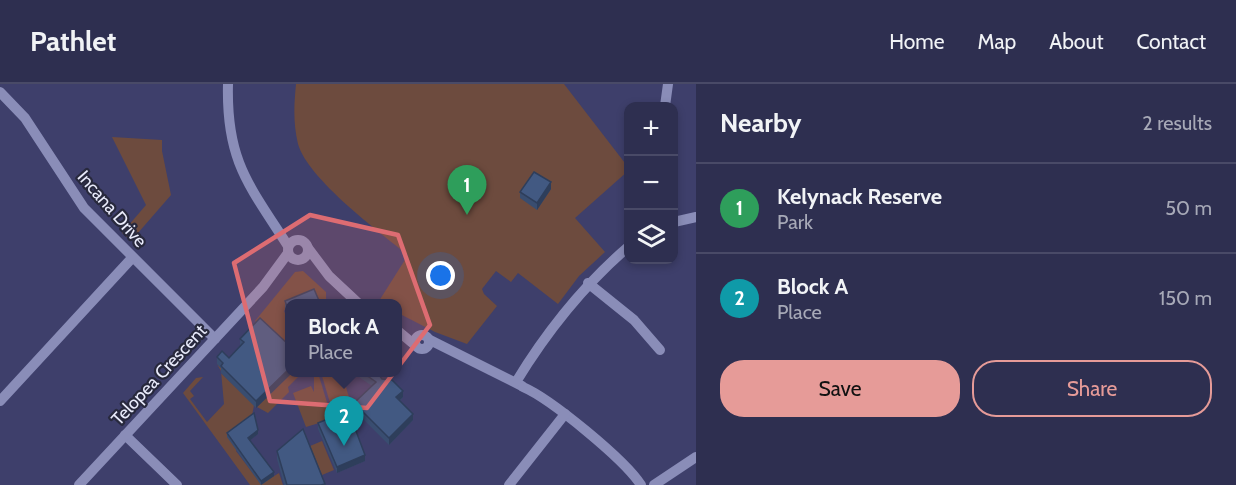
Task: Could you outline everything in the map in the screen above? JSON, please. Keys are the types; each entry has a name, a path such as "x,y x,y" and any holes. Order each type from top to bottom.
{"street":[{"path":"228,84 228,119 235,156 250,190 294,252 329,276 355,299"},
{"path":"666,102 668,84"},
{"name":"Incana Drive","path":"0,92 25,118 77,200 132,258 217,337"},
{"path":"678,221 696,217"},
{"name":"Telopea Crescent","path":"79,485 294,252 307,254 308,248 329,276"},
{"path":"520,385 534,357 588,283 624,251"},
{"path":"0,401 132,258"},
{"path":"588,283 634,320 660,350"},
{"path":"402,333 453,353 520,385 544,404 562,412 615,459 638,485"},
{"path":"509,485 562,412"},
{"path":"125,435 177,485"},
{"path":"654,485 696,457"},
{"path":"661,485 670,475"}],"highlighted area":[{"path":"310,215 398,235 430,325 367,408 270,401 234,263"}],"shaded area":[{"path":"296,84 564,84 624,162 624,175 575,218 605,252 579,276 558,304 518,273 511,282 496,271 482,289 484,294 497,306 467,344 435,332 402,315 402,299 380,299 408,255 346,204 315,173 304,158 295,129"},
{"path":"112,137 162,140 171,195 131,241 122,233 146,205"},
{"path":"303,271 326,292 326,299 318,299 315,292 314,295 304,299 285,299 285,348 255,321 295,272"},
{"path":"221,373 254,405 251,421 236,451 261,484 279,473 283,485 250,485 183,393 196,378 203,377 190,391 194,396 190,399 207,422 224,404"},
{"path":"288,377 298,377 288,387 289,392 268,413 257,407"},
{"path":"314,377 319,377 332,419 306,427 293,393 311,386 314,392"},
{"path":"322,377 343,377 352,408 333,413"},
{"path":"322,441 334,470 322,475 310,446"}],"building":[{"path":"534,172 551,182 537,203 520,192"},
{"path":"314,289 318,299 290,299"},
{"path":"260,318 285,341 285,373 256,401 221,366 223,363 217,357 222,351 229,358 244,342 240,339"},
{"path":"369,377 392,380 403,391 396,397 413,414 389,438 354,403 376,382"},
{"path":"347,407 365,455 337,467 318,423 328,419 326,416"},
{"path":"254,413 258,430 248,438 274,472 261,481 227,433"},
{"path":"303,429 325,484 287,485 277,451"}],"place":[{"name":"Kelynack Reserve","path":"467,215"},
{"name":"Block A","path":"344,446"}]}
